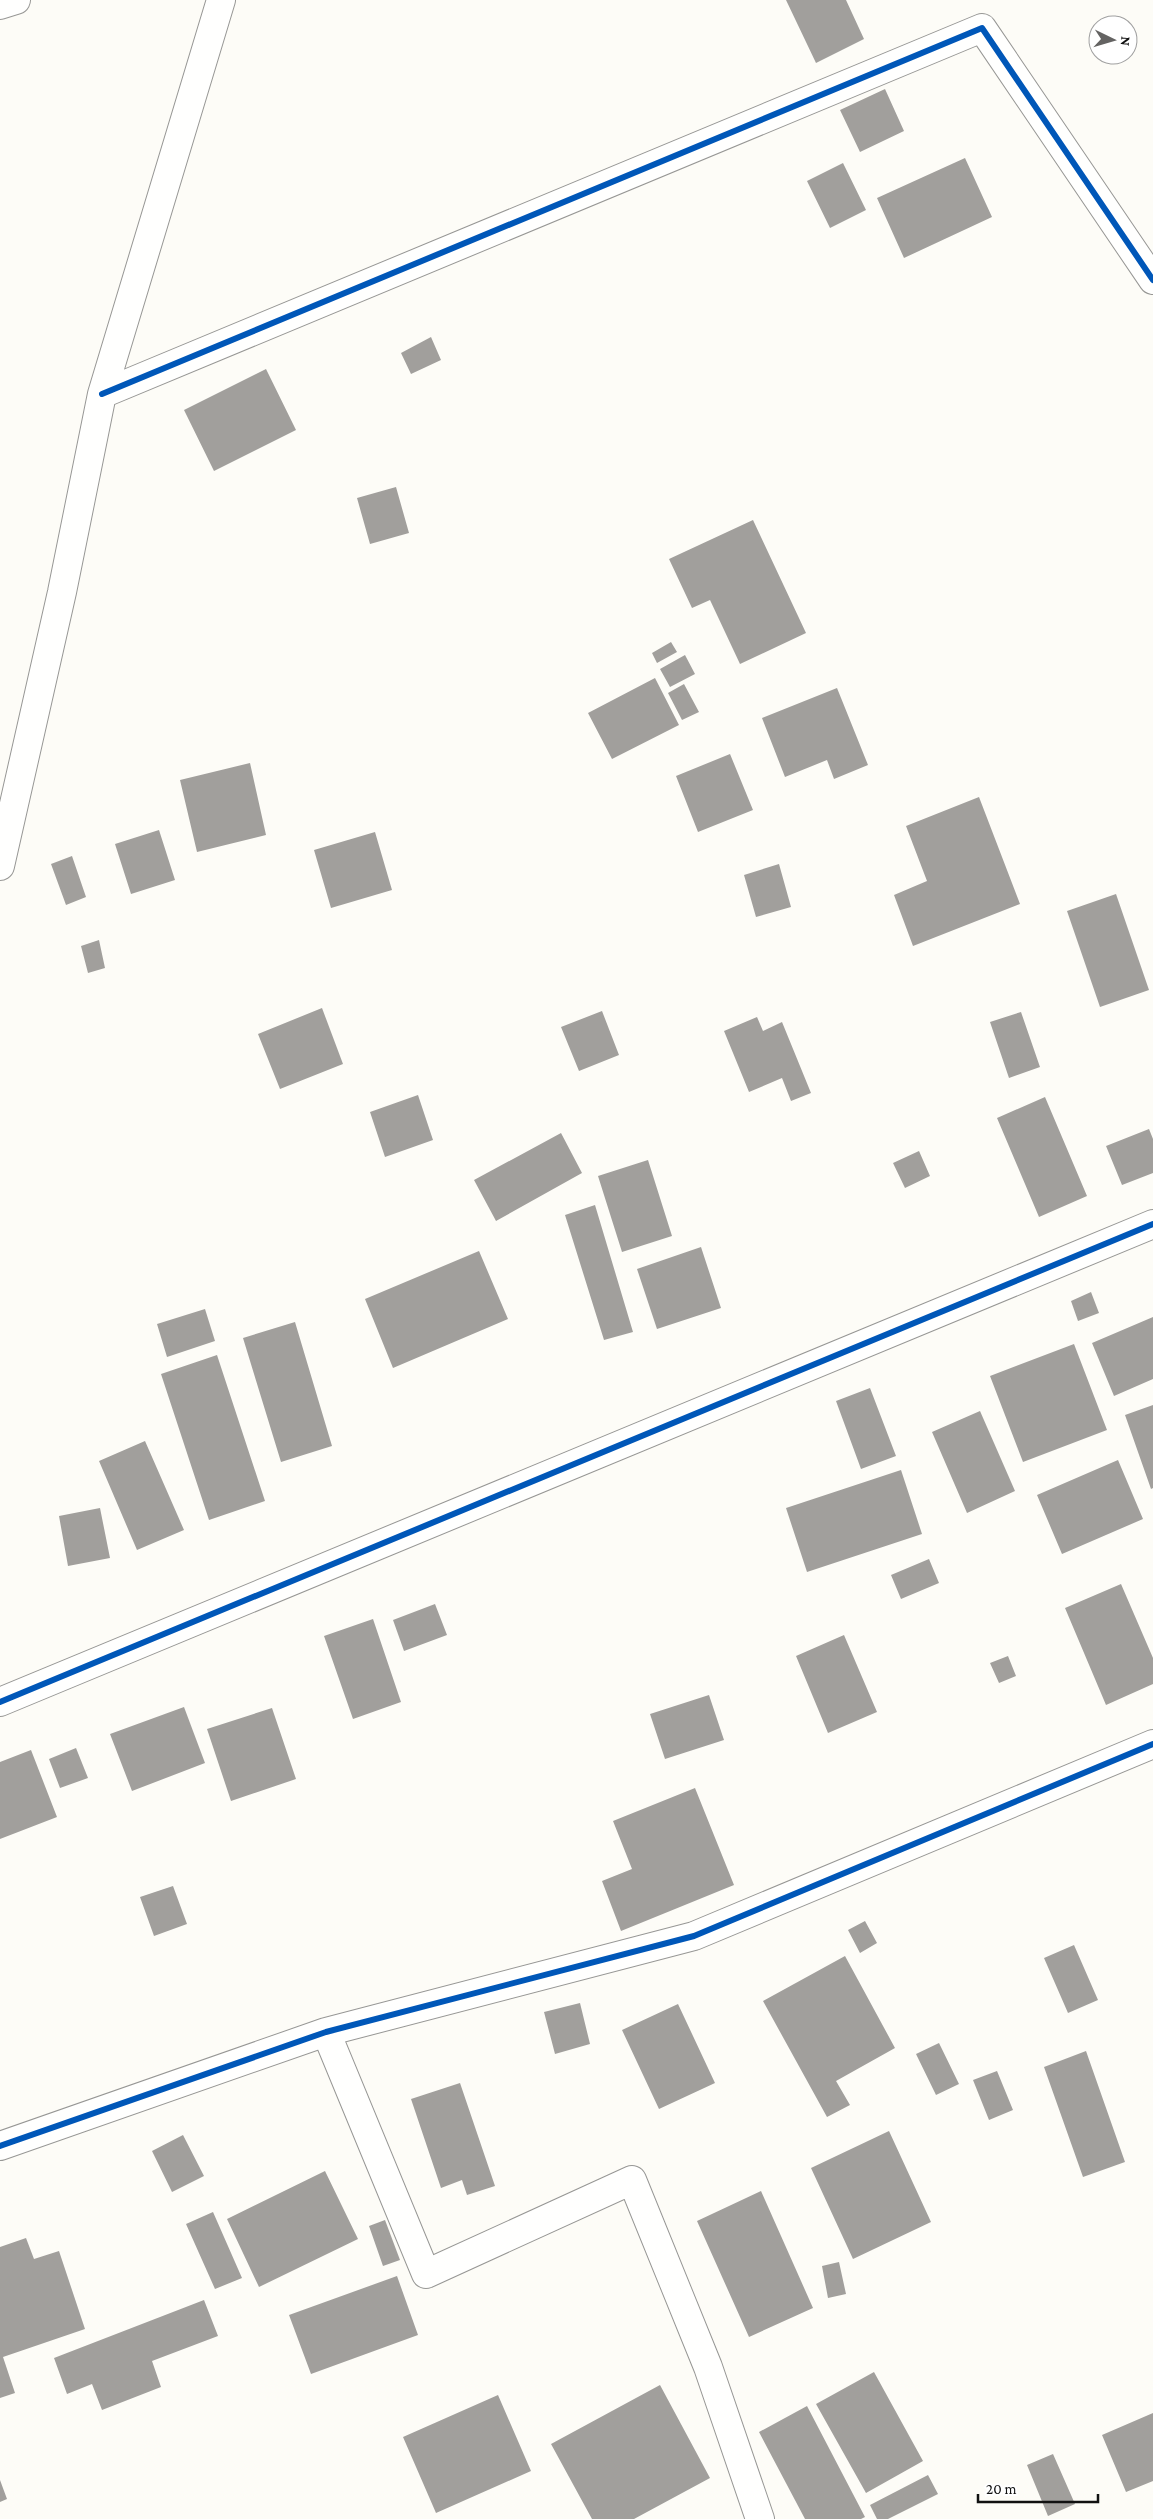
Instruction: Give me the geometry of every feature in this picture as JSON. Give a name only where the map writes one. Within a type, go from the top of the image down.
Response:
[{"type":"street","points":[[0,5],[16,0]]},
{"type":"street","points":[[0,866],[62,592],[102,394],[221,0]]},
{"type":"street","points":[[102,394],[982,28],[1153,280]]},
{"type":"street","points":[[0,1702],[1153,1224]]},
{"type":"street","points":[[0,2146],[326,2032],[694,1936],[1153,1744]]},
{"type":"street","points":[[326,2032],[426,2274],[632,2180],[708,2367],[760,2519]]},
{"type":"building","points":[[786,0],[846,0],[864,39],[816,63]]},
{"type":"building","points":[[885,89],[904,131],[860,152],[840,110]]},
{"type":"building","points":[[965,158],[992,217],[904,258],[877,198]]},
{"type":"building","points":[[843,163],[866,210],[830,228],[807,181]]},
{"type":"building","points":[[431,337],[441,360],[411,374],[401,353]]},
{"type":"building","points":[[266,369],[296,430],[214,471],[184,410]]},
{"type":"building","points":[[396,487],[409,533],[370,544],[357,498]]},
{"type":"building","points":[[753,520],[806,633],[740,664],[710,600],[692,608],[669,559]]},
{"type":"building","points":[[671,642],[677,652],[657,663],[652,653]]},
{"type":"building","points":[[685,655],[695,674],[670,687],[660,669]]},
{"type":"building","points":[[655,678],[679,725],[612,759],[588,713]]},
{"type":"building","points":[[684,684],[699,712],[682,720],[668,693]]},
{"type":"building","points":[[837,688],[868,765],[834,779],[827,760],[785,777],[762,718]]},
{"type":"building","points":[[730,754],[753,810],[698,832],[676,776]]},
{"type":"building","points":[[250,763],[266,835],[197,852],[180,780]]},
{"type":"building","points":[[979,797],[1020,904],[913,946],[894,895],[927,881],[906,826]]},
{"type":"building","points":[[159,830],[175,880],[131,894],[115,844]]},
{"type":"building","points":[[375,832],[392,890],[331,908],[314,850]]},
{"type":"building","points":[[72,856],[86,897],[66,905],[51,864]]},
{"type":"building","points":[[779,864],[791,907],[756,917],[744,875]]},
{"type":"building","points":[[1116,894],[1149,990],[1100,1007],[1067,911]]},
{"type":"building","points":[[99,940],[105,968],[88,973],[81,946]]},
{"type":"building","points":[[322,1008],[343,1064],[280,1089],[258,1034]]},
{"type":"building","points":[[602,1011],[619,1055],[579,1071],[561,1027]]},
{"type":"building","points":[[1021,1012],[1040,1067],[1009,1078],[990,1022]]},
{"type":"building","points":[[757,1017],[763,1031],[782,1022],[811,1093],[791,1101],[782,1078],[749,1092],[724,1031]]},
{"type":"building","points":[[418,1095],[433,1140],[385,1157],[370,1112]]},
{"type":"building","points":[[1045,1097],[1087,1196],[1039,1217],[997,1118]]},
{"type":"building","points":[[1149,1129],[1153,1139],[1153,1173],[1122,1185],[1106,1146]]},
{"type":"building","points":[[561,1133],[582,1173],[496,1221],[474,1180]]},
{"type":"building","points":[[919,1151],[930,1176],[905,1188],[893,1163]]},
{"type":"building","points":[[648,1160],[672,1236],[622,1252],[598,1176]]},
{"type":"building","points":[[595,1205],[633,1332],[604,1340],[565,1215]]},
{"type":"building","points":[[701,1247],[721,1308],[657,1329],[637,1269]]},
{"type":"building","points":[[479,1251],[508,1319],[393,1368],[365,1299]]},
{"type":"building","points":[[1091,1292],[1099,1313],[1078,1321],[1071,1301]]},
{"type":"building","points":[[205,1309],[215,1341],[167,1357],[157,1324]]},
{"type":"building","points":[[1153,1317],[1153,1379],[1114,1396],[1092,1343]]},
{"type":"building","points":[[295,1322],[332,1446],[281,1462],[243,1338]]},
{"type":"building","points":[[1074,1344],[1107,1430],[1023,1462],[990,1376]]},
{"type":"building","points":[[217,1355],[265,1501],[209,1520],[161,1374]]},
{"type":"building","points":[[870,1388],[896,1456],[861,1469],[836,1401]]},
{"type":"building","points":[[1153,1405],[1153,1488],[1151,1489],[1125,1415]]},
{"type":"building","points":[[980,1411],[1015,1491],[967,1513],[932,1432]]},
{"type":"building","points":[[145,1441],[184,1530],[137,1550],[99,1461]]},
{"type":"building","points":[[1118,1460],[1143,1519],[1062,1554],[1037,1495]]},
{"type":"building","points":[[901,1470],[922,1534],[807,1572],[786,1508]]},
{"type":"building","points":[[100,1508],[110,1558],[68,1566],[59,1516]]},
{"type":"building","points":[[929,1559],[939,1583],[901,1599],[891,1575]]},
{"type":"building","points":[[1121,1584],[1153,1658],[1153,1684],[1106,1705],[1065,1608]]},
{"type":"building","points":[[435,1604],[447,1635],[404,1651],[393,1620]]},
{"type":"building","points":[[373,1619],[401,1702],[353,1719],[324,1636]]},
{"type":"building","points":[[844,1635],[877,1712],[828,1733],[796,1656]]},
{"type":"building","points":[[1008,1656],[1016,1676],[999,1683],[990,1663]]},
{"type":"building","points":[[709,1695],[724,1740],[665,1759],[650,1714]]},
{"type":"building","points":[[184,1707],[205,1763],[132,1791],[110,1734]]},
{"type":"building","points":[[272,1708],[296,1779],[231,1801],[207,1729]]},
{"type":"building","points":[[76,1748],[88,1778],[60,1788],[49,1759]]},
{"type":"building","points":[[31,1750],[57,1817],[0,1839],[0,1762]]},
{"type":"building","points":[[695,1788],[734,1885],[621,1931],[602,1881],[632,1869],[613,1821]]},
{"type":"building","points":[[173,1886],[187,1924],[154,1936],[140,1897]]},
{"type":"building","points":[[865,1921],[877,1943],[860,1953],[848,1930]]},
{"type":"building","points":[[1074,1945],[1098,2000],[1068,2013],[1044,1958]]},
{"type":"building","points":[[845,1956],[895,2048],[836,2081],[850,2105],[827,2117],[763,2001]]},
{"type":"building","points":[[580,2003],[590,2044],[555,2054],[544,2012]]},
{"type":"building","points":[[678,2004],[715,2083],[659,2109],[622,2030]]},
{"type":"building","points":[[939,2043],[959,2084],[936,2095],[916,2054]]},
{"type":"building","points":[[1086,2051],[1125,2162],[1083,2177],[1044,2067]]},
{"type":"building","points":[[997,2071],[1013,2110],[989,2120],[973,2080]]},
{"type":"building","points":[[460,2083],[495,2186],[467,2195],[462,2180],[441,2188],[411,2099]]},
{"type":"building","points":[[889,2131],[931,2222],[853,2259],[811,2168]]},
{"type":"building","points":[[183,2135],[204,2176],[172,2192],[152,2151]]},
{"type":"building","points":[[325,2171],[358,2239],[259,2287],[227,2219]]},
{"type":"building","points":[[761,2191],[813,2308],[749,2337],[697,2221]]},
{"type":"building","points":[[213,2212],[242,2278],[215,2289],[186,2224]]},
{"type":"building","points":[[385,2220],[400,2260],[383,2266],[369,2226]]},
{"type":"building","points":[[26,2238],[34,2259],[59,2251],[85,2329],[3,2357],[15,2393],[0,2398],[0,2247]]},
{"type":"building","points":[[839,2262],[846,2294],[828,2298],[822,2266]]},
{"type":"building","points":[[397,2276],[418,2335],[311,2374],[289,2315]]},
{"type":"building","points":[[204,2300],[218,2336],[152,2361],[161,2387],[102,2410],[92,2384],[67,2394],[54,2358]]},
{"type":"building","points":[[874,2372],[923,2461],[866,2493],[816,2404]]},
{"type":"building","points":[[660,2385],[710,2478],[634,2519],[592,2519],[551,2444]]},
{"type":"building","points":[[498,2395],[531,2471],[436,2513],[403,2437]]},
{"type":"building","points":[[807,2406],[865,2517],[861,2519],[805,2519],[759,2432]]},
{"type":"building","points":[[1153,2413],[1153,2481],[1126,2492],[1102,2435]]},
{"type":"building","points":[[1053,2454],[1075,2504],[1048,2516],[1027,2465]]},
{"type":"building","points":[[928,2475],[938,2494],[888,2519],[877,2519],[870,2505]]},
{"type":"building","points":[[0,2480],[7,2499],[0,2502]]},
{"type":"cycle path","points":[[102,394],[982,28],[1153,280]]},
{"type":"cycle path","points":[[0,1702],[1153,1224]]},
{"type":"cycle path","points":[[0,2146],[326,2032],[694,1936],[1153,1744]]}]
